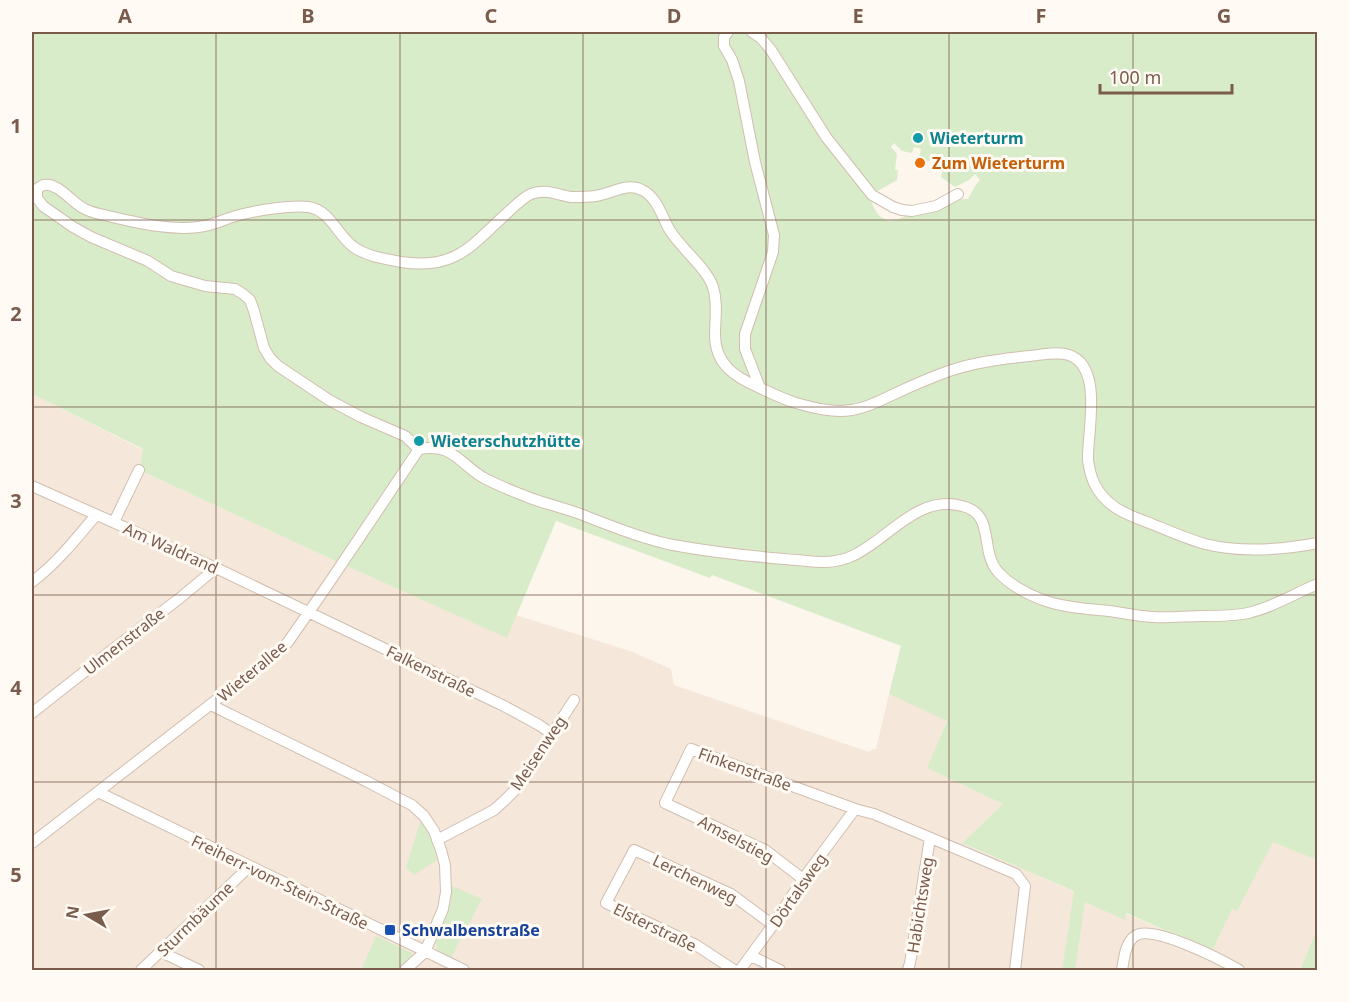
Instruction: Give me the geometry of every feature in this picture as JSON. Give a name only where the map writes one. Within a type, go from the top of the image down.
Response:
[{"type":"street","points":[[728,32],[724,37],[724,46],[739,81],[754,162],[774,241],[773,252],[745,334],[745,349],[760,388]]},
{"type":"street","points":[[752,32],[761,38],[771,50],[826,137],[872,195],[893,207],[912,211],[936,206],[958,194]]},
{"type":"street","points":[[1317,543],[1260,550],[1211,545],[1173,533],[1110,505],[1099,492],[1089,470],[1091,408],[1086,371],[1078,360],[1067,354],[1055,353],[970,364],[849,411],[812,407],[788,400],[736,376],[721,360],[715,340],[716,309],[712,284],[675,238],[651,196],[639,188],[626,187],[590,197],[548,192],[534,193],[518,203],[463,252],[444,262],[427,264],[389,260],[359,251],[342,237],[324,213],[312,208],[298,206],[243,214],[199,227],[169,226],[144,224],[98,214],[80,207],[55,187],[47,185],[40,186],[38,189],[37,198],[43,206],[64,222],[92,237],[148,261],[171,276],[206,286],[235,289],[243,294],[250,300],[264,348],[270,358],[278,366],[329,400],[405,436],[419,449],[434,447],[446,450],[477,474],[491,481],[534,499],[652,539],[690,548],[822,562],[852,556],[916,513],[939,506],[960,505],[970,508],[980,516],[985,527],[991,561],[1002,576],[1036,597],[1071,607],[1154,617],[1233,615],[1259,610],[1317,584]]},
{"type":"street","name":"Wieterallee","points":[[32,843],[211,705],[288,642],[419,449]]},
{"type":"street","points":[[114,522],[139,470]]},
{"type":"street","name":"Am Waldrand","points":[[32,486],[309,612]]},
{"type":"street","points":[[32,582],[64,553],[96,515]]},
{"type":"street","name":"Ulmenstraße","points":[[32,713],[216,568]]},
{"type":"street","name":"Falkenstraße","points":[[309,612],[513,711],[552,735]]},
{"type":"street","name":"Meisenweg","points":[[437,840],[494,810],[505,800],[522,780],[574,700]]},
{"type":"street","points":[[211,705],[366,781],[411,805],[424,816],[434,831],[445,865],[446,892],[443,909],[425,952],[405,970]]},
{"type":"street","name":"Finkenstraße","points":[[665,803],[692,749],[855,809]]},
{"type":"street","name":"Freiherr-vom-Stein-Straße","points":[[98,792],[464,970]]},
{"type":"street","name":"Amselstieg","points":[[665,803],[765,850],[803,879]]},
{"type":"street","name":"Habichtsweg","points":[[855,809],[874,814],[1016,874],[1025,886],[1015,970]]},
{"type":"street","name":"Dörtalsweg","points":[[740,970],[855,809]]},
{"type":"street","name":"Habichtsweg","points":[[908,970],[930,838]]},
{"type":"street","name":"Lerchenweg","points":[[606,903],[634,850],[731,894],[773,925]]},
{"type":"street","name":"Sturmbäume","points":[[141,970],[249,867]]},
{"type":"street","name":"Elsterstraße","points":[[606,903],[696,945],[734,970]]},
{"type":"street","points":[[1122,970],[1129,943],[1137,934],[1145,932],[1182,943],[1239,970]]},
{"type":"street","points":[[161,952],[199,970]]},
{"type":"street","points":[[751,956],[780,970]]},
{"type":"shaded area","points":[[32,394],[143,450],[139,470],[506,637],[516,615],[633,652],[671,669],[674,685],[869,752],[876,749],[889,694],[947,720],[928,768],[1003,804],[962,843],[1212,951],[1232,908],[1237,910],[1273,841],[1317,860],[1317,929],[1300,970],[32,970]]},
{"type":"green space","points":[[32,32],[1317,32],[1317,860],[1273,842],[1237,911],[1232,909],[1212,951],[1126,913],[1125,920],[1085,902],[1075,970],[1062,970],[1074,891],[962,843],[1003,804],[927,768],[947,721],[889,694],[901,646],[712,575],[710,578],[556,521],[507,638],[139,470],[143,449],[32,394]],"holes":[[[894,143],[902,151],[912,153],[914,147],[921,149],[919,159],[944,164],[941,177],[955,187],[975,174],[980,180],[968,199],[954,201],[898,219],[884,219],[878,214],[869,196],[897,180],[898,170],[895,170],[897,154],[891,147]]]},
{"type":"green space","points":[[421,819],[431,837],[437,860],[414,875],[406,868]]},
{"type":"green space","points":[[452,886],[482,899],[451,958],[439,952],[436,943],[451,902]]},
{"type":"green space","points":[[1317,929],[1317,970],[1300,970]]},
{"type":"green space","points":[[376,936],[412,953],[413,958],[399,970],[361,970]]},
{"type":"place","name":"Wieterturm","points":[[918,138]]},
{"type":"place","name":"Zum Wieterturm","points":[[920,163]]},
{"type":"place","name":"Wieterschutzhütte","points":[[419,441]]},
{"type":"place","name":"Schwalbenstraße","points":[[390,930]]}]
